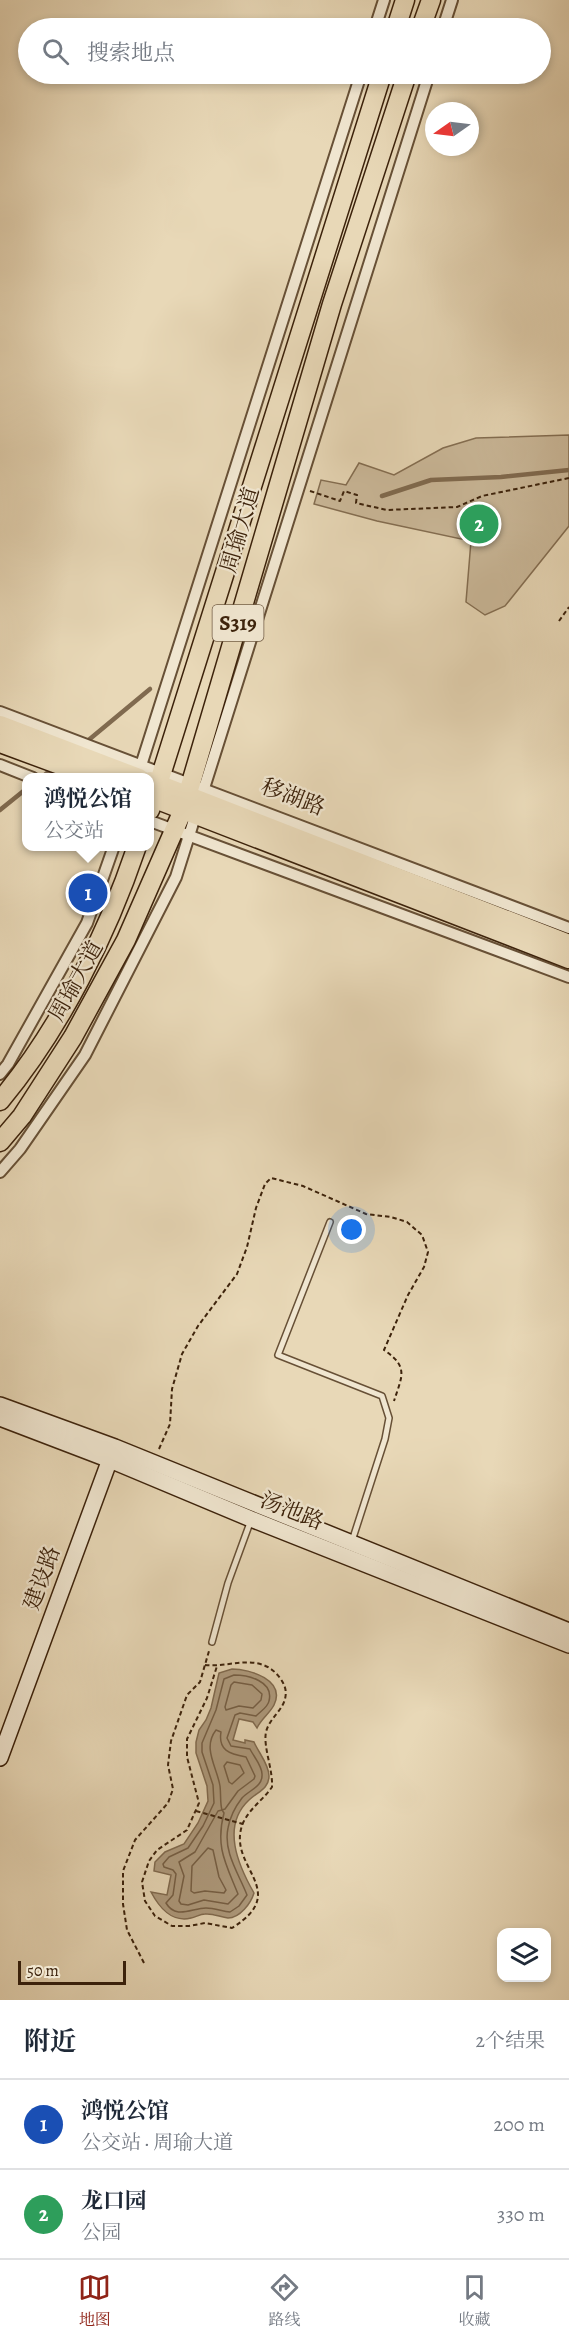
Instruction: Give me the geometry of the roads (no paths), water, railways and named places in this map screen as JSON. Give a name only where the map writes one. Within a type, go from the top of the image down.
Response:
[{"type":"main road","points":[[399,18],[405,0]]},
{"type":"main road","points":[[425,18],[431,0]]},
{"type":"main road","name":"周瑜大道","points":[[152,773],[379,84]]},
{"type":"main road","name":"周瑜大道","points":[[0,1142],[22,1116],[73,1037],[182,833],[332,304],[404,84]]},
{"type":"main road","name":"移湖路","points":[[0,725],[121,773]]},
{"type":"main road","name":"移湖路","points":[[0,743],[72,753],[91,773]]},
{"type":"main road","name":"移湖路","points":[[154,786],[569,944]]},
{"type":"main road","name":"移湖路","points":[[193,799],[569,959]]},
{"type":"main road","name":"周瑜大道","points":[[0,1101],[17,1081],[61,1016],[122,892],[135,851]]},
{"type":"street","points":[[378,18],[384,0]]},
{"type":"street","points":[[446,18],[452,0]]},
{"type":"street","points":[[151,773],[358,84]]},
{"type":"street","points":[[193,799],[298,488],[426,84]]},
{"type":"street","name":"移湖路","points":[[0,712],[72,753]]},
{"type":"street","points":[[0,765],[22,773]]},
{"type":"street","name":"移湖路","points":[[154,786],[569,928]]},
{"type":"street","points":[[154,822],[569,977]]},
{"type":"street","points":[[0,1172],[20,1149],[85,1055],[176,877],[182,833]]},
{"type":"street","points":[[0,1074],[8,1064],[87,923],[112,851]]},
{"type":"street","name":"汤池路","points":[[0,1405],[112,1453],[251,1519],[569,1645]]},
{"type":"street","name":"汤池路","points":[[0,1418],[112,1453],[351,1543],[569,1631]]},
{"type":"street","name":"建设路","points":[[0,1758],[112,1453]]},
{"type":"lane","points":[[330,1222],[278,1354],[382,1396],[389,1418],[385,1439],[351,1543]]},
{"type":"lane","points":[[212,1642],[228,1583],[251,1519]]},
{"type":"water","points":[[232,1669],[248,1671],[264,1678],[275,1689],[276,1696],[274,1705],[257,1728],[253,1722],[239,1719],[233,1740],[245,1743],[245,1740],[254,1742],[269,1772],[265,1787],[241,1810],[234,1833],[238,1858],[254,1893],[237,1916],[228,1918],[201,1914],[191,1918],[177,1918],[166,1913],[151,1892],[167,1895],[171,1875],[154,1871],[155,1862],[165,1852],[184,1844],[198,1823],[208,1801],[207,1786],[196,1753],[196,1742],[199,1730],[211,1708],[219,1673]]},
{"type":"waterway","points":[[382,496],[431,480],[501,477],[569,470]]},
{"type":"waterway","points":[[85,743],[150,689]]},
{"type":"waterway","points":[[47,773],[53,768]]},
{"type":"waterway","points":[[0,810],[22,792]]},
{"type":"place","name":"龙口园","points":[[479,524]]},
{"type":"place","name":"鸿悦公馆","points":[[88,893]]}]
